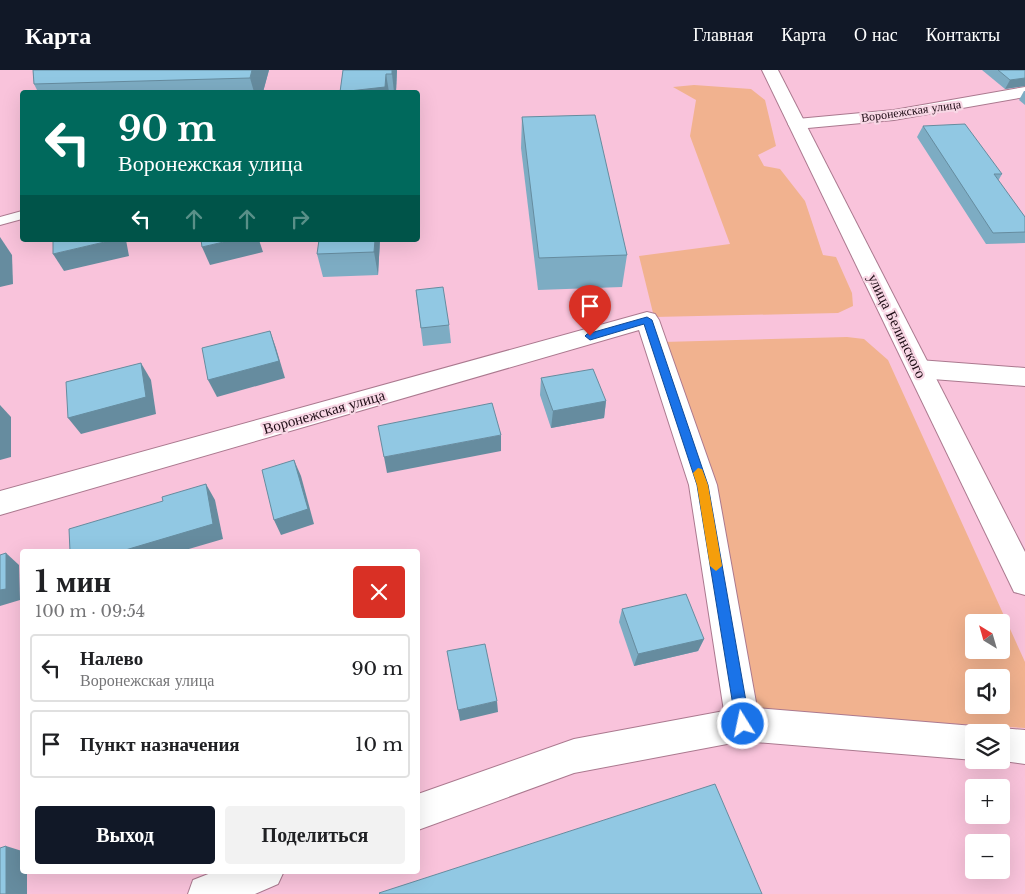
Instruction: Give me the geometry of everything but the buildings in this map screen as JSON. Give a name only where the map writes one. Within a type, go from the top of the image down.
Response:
[{"type":"street","name":"улица Белинского","points":[[770,70],[1025,582]]},
{"type":"street","name":"Воронежская улица","points":[[797,124],[894,115],[1025,92]]},
{"type":"street","name":"Воронежская улица","points":[[0,503],[647,320],[703,485],[743,724]]},
{"type":"street","points":[[919,369],[1025,376]]},
{"type":"street","points":[[420,811],[574,756],[743,724],[965,742]]},
{"type":"street","points":[[1010,746],[1025,747]]},
{"type":"street","points":[[207,894],[257,874]]},
{"type":"lane","points":[[0,220],[20,215]]},
{"type":"shaded area","points":[[694,85],[751,89],[765,100],[776,146],[758,155],[764,166],[780,169],[805,201],[823,255],[836,257],[852,293],[853,306],[838,313],[654,317],[639,256],[730,244],[690,136],[696,100],[673,87]]},
{"type":"shaded area","points":[[847,337],[864,339],[888,360],[1003,614],[965,614],[965,659],[1010,659],[1010,629],[1025,662],[1025,728],[1010,727],[1010,724],[965,724],[754,712],[663,342]]},
{"type":"slow traffic","points":[[698,473],[703,485],[716,566]]},
{"type":"route","points":[[590,336],[647,320],[703,485],[743,724]]}]
